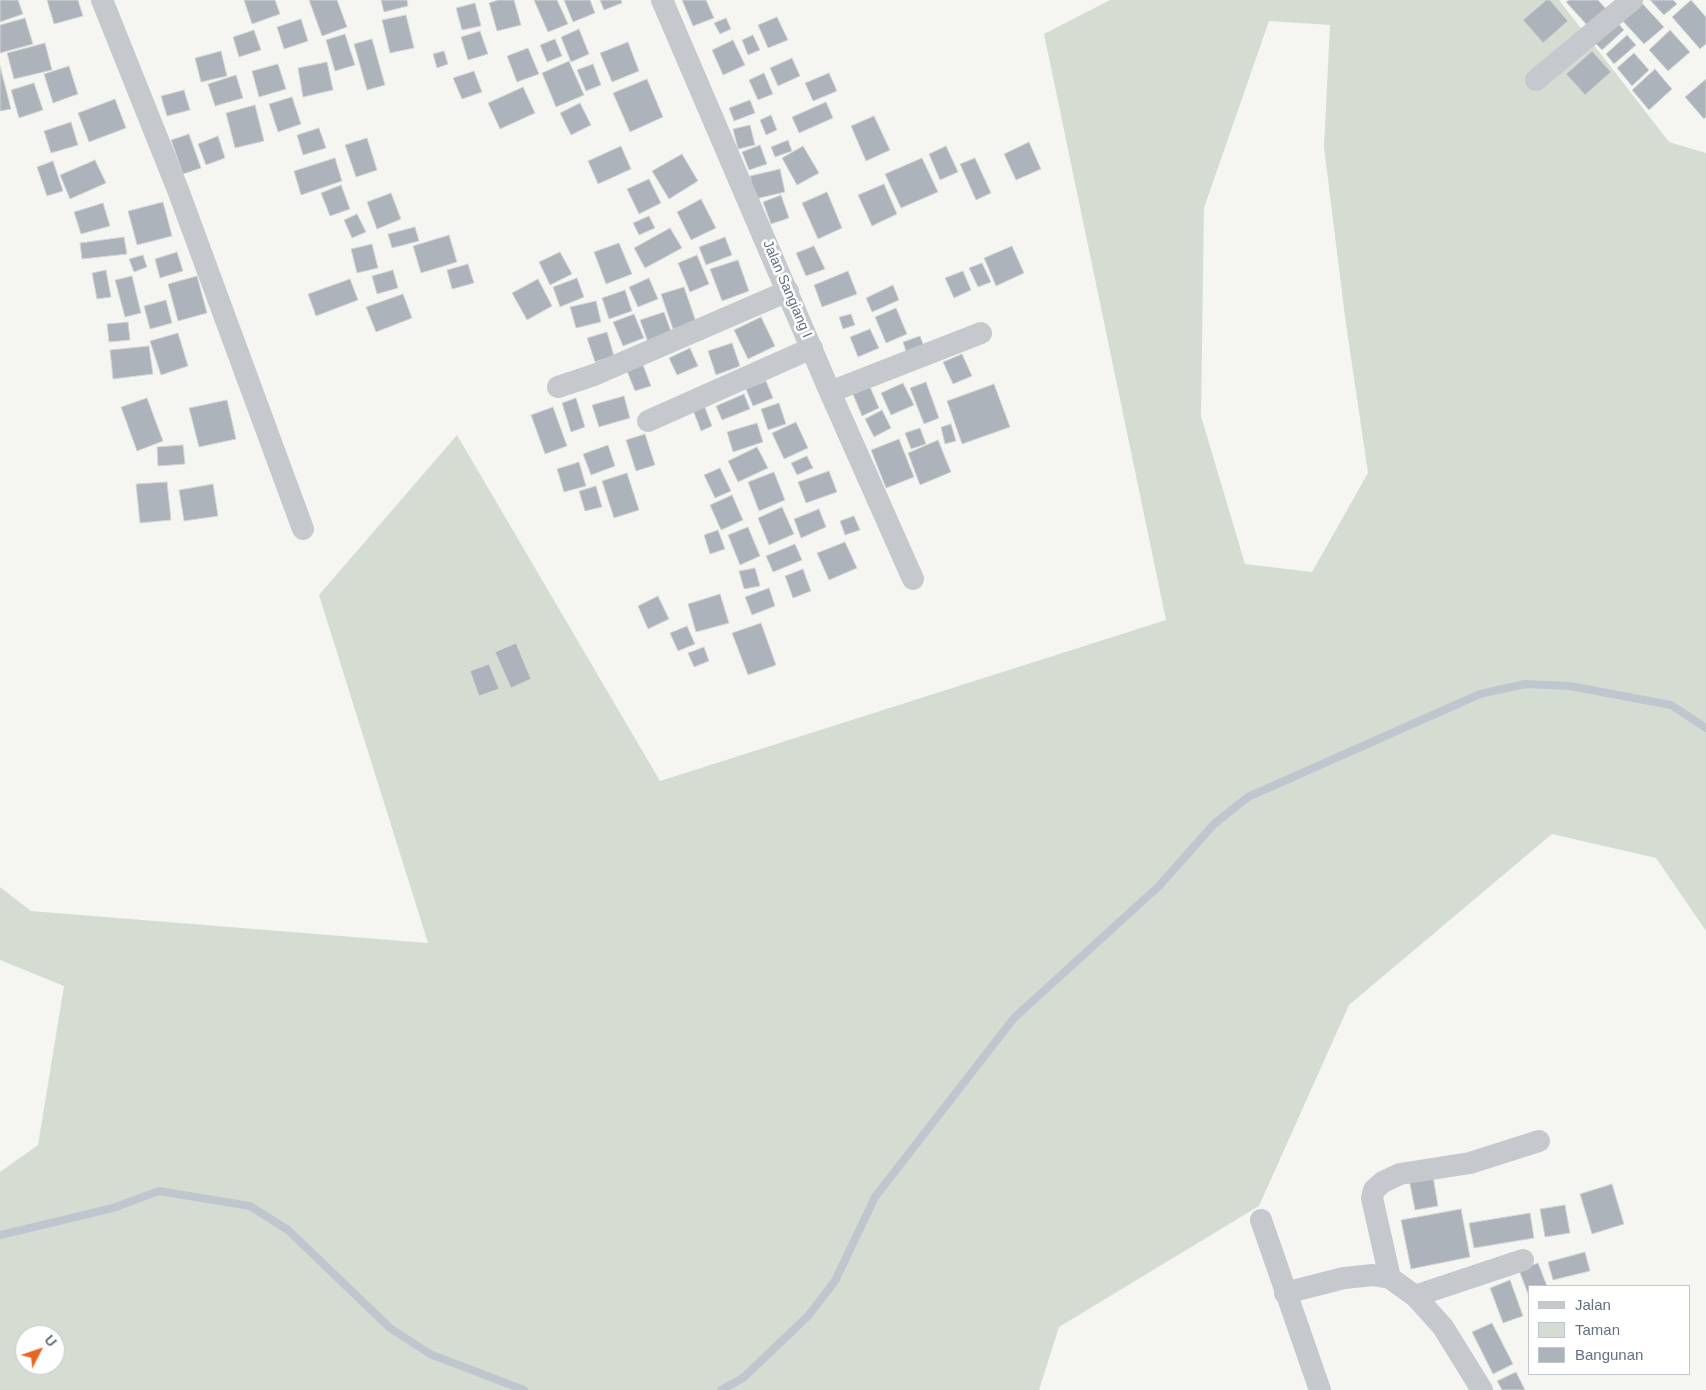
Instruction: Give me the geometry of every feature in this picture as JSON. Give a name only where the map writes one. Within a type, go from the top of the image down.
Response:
[{"type":"street","points":[[102,0],[178,190],[303,529]]},
{"type":"street","name":"Jalan Sangiang I","points":[[662,0],[830,392],[913,579]]},
{"type":"street","points":[[1536,80],[1632,0]]},
{"type":"street","points":[[558,386],[602,372],[788,291]]},
{"type":"street","points":[[830,392],[981,333]]},
{"type":"street","points":[[648,421],[812,348]]},
{"type":"street","points":[[1390,1278],[1372,1198],[1374,1190],[1383,1182],[1400,1174],[1470,1163],[1539,1141]]},
{"type":"street","points":[[1261,1220],[1320,1390]]},
{"type":"street","points":[[1415,1296],[1523,1260]]},
{"type":"street","points":[[1285,1292],[1344,1278],[1373,1276],[1390,1278],[1415,1296],[1444,1327],[1482,1390]]},
{"type":"green space","points":[[1110,0],[1559,0],[1669,142],[1706,153],[1706,931],[1656,858],[1552,834],[1349,1005],[1259,1206],[1059,1327],[1039,1390],[0,1390],[0,1172],[38,1145],[64,986],[0,960],[0,887],[31,911],[428,943],[319,595],[457,435],[660,781],[1166,620],[1044,34]],"holes":[[[1269,21],[1330,25],[1324,147],[1345,317],[1368,473],[1312,572],[1245,564],[1201,416],[1204,208]]]},
{"type":"building","points":[[0,0],[18,0],[23,14],[0,22]]},
{"type":"building","points":[[47,0],[78,0],[83,16],[54,24]]},
{"type":"building","points":[[244,0],[275,0],[280,14],[252,24]]},
{"type":"building","points":[[309,0],[337,0],[347,27],[322,36]]},
{"type":"building","points":[[381,0],[407,0],[408,6],[384,12]]},
{"type":"building","points":[[498,0],[514,0],[521,25],[497,31],[489,3]]},
{"type":"building","points":[[534,0],[557,0],[568,24],[548,32]]},
{"type":"building","points":[[564,0],[590,0],[595,13],[573,22]]},
{"type":"building","points":[[600,0],[621,0],[622,3],[604,10]]},
{"type":"building","points":[[682,0],[706,0],[714,18],[693,26]]},
{"type":"building","points":[[1546,0],[1550,0],[1568,21],[1543,43],[1523,20]]},
{"type":"building","points":[[1569,0],[1598,0],[1607,10],[1588,26],[1566,2]]},
{"type":"building","points":[[1650,0],[1673,0],[1677,4],[1664,15]]},
{"type":"building","points":[[1691,0],[1706,17],[1706,44],[1700,49],[1672,17]]},
{"type":"building","points":[[1640,1],[1664,27],[1644,44],[1620,18]]},
{"type":"building","points":[[475,3],[481,26],[462,30],[456,8]]},
{"type":"building","points":[[406,15],[414,48],[390,53],[382,20]]},
{"type":"building","points":[[777,17],[788,40],[768,48],[758,25]]},
{"type":"building","points":[[25,18],[33,44],[0,53],[0,25]]},
{"type":"building","points":[[726,18],[731,29],[720,34],[714,23]]},
{"type":"building","points":[[301,19],[308,41],[284,49],[277,27]]},
{"type":"building","points":[[1614,19],[1624,30],[1602,50],[1591,39]]},
{"type":"building","points":[[579,29],[589,54],[571,62],[561,37]]},
{"type":"building","points":[[254,30],[261,50],[239,57],[233,37]]},
{"type":"building","points":[[1670,30],[1690,52],[1668,71],[1649,50]]},
{"type":"building","points":[[480,31],[488,54],[468,60],[461,37]]},
{"type":"building","points":[[345,34],[355,65],[335,71],[326,40]]},
{"type":"building","points":[[753,35],[760,50],[748,55],[742,40]]},
{"type":"building","points":[[1627,35],[1636,45],[1614,64],[1606,54]]},
{"type":"building","points":[[372,39],[385,85],[367,90],[354,44]]},
{"type":"building","points":[[555,39],[562,56],[547,62],[540,45]]},
{"type":"building","points":[[733,40],[745,65],[723,75],[712,50]]},
{"type":"building","points":[[628,42],[639,71],[612,82],[600,53]]},
{"type":"building","points":[[45,43],[52,70],[14,79],[7,53]]},
{"type":"building","points":[[528,48],[539,74],[517,82],[507,56]]},
{"type":"building","points":[[221,51],[227,76],[201,82],[195,58]]},
{"type":"building","points":[[444,51],[448,64],[437,68],[433,54]]},
{"type":"building","points":[[1592,51],[1611,72],[1585,95],[1566,74]]},
{"type":"building","points":[[1634,53],[1649,70],[1632,86],[1617,68]]},
{"type":"building","points":[[792,58],[800,76],[778,86],[770,68]]},
{"type":"building","points":[[569,61],[584,95],[556,107],[542,73]]},
{"type":"building","points":[[327,62],[333,90],[303,97],[298,68]]},
{"type":"building","points":[[278,64],[286,89],[259,97],[252,71]]},
{"type":"building","points":[[593,64],[601,85],[586,91],[577,70]]},
{"type":"building","points":[[0,66],[11,109],[0,111]]},
{"type":"building","points":[[69,66],[78,94],[53,103],[44,74]]},
{"type":"building","points":[[1655,69],[1672,89],[1649,110],[1632,90]]},
{"type":"building","points":[[474,71],[482,92],[462,99],[453,78]]},
{"type":"building","points":[[764,73],[773,94],[758,100],[749,80]]},
{"type":"building","points":[[829,73],[837,91],[813,101],[805,83]]},
{"type":"building","points":[[236,75],[243,98],[215,106],[208,84]]},
{"type":"building","points":[[647,79],[663,117],[630,132],[613,93]]},
{"type":"building","points":[[1706,79],[1706,117],[1704,119],[1685,97]]},
{"type":"building","points":[[34,83],[43,110],[19,118],[11,90]]},
{"type":"building","points":[[523,87],[535,113],[500,129],[488,103]]},
{"type":"building","points":[[184,90],[190,110],[167,116],[161,96]]},
{"type":"building","points":[[292,97],[301,124],[278,132],[269,104]]},
{"type":"building","points":[[115,99],[126,128],[89,142],[78,113]]},
{"type":"building","points":[[750,100],[755,113],[734,121],[729,108]]},
{"type":"building","points":[[826,102],[833,118],[799,133],[792,117]]},
{"type":"building","points":[[580,103],[591,125],[571,135],[560,113]]},
{"type":"building","points":[[255,105],[264,141],[235,148],[226,113]]},
{"type":"building","points":[[771,115],[777,130],[766,135],[760,120]]},
{"type":"building","points":[[874,116],[890,150],[866,161],[851,126]]},
{"type":"building","points":[[71,122],[78,145],[51,153],[44,131]]},
{"type":"building","points":[[750,125],[755,145],[738,149],[733,129]]},
{"type":"building","points":[[319,128],[326,148],[303,155],[297,135]]},
{"type":"building","points":[[189,134],[201,168],[183,174],[171,140]]},
{"type":"building","points":[[218,136],[225,158],[206,165],[198,144]]},
{"type":"building","points":[[367,138],[377,170],[356,177],[345,145]]},
{"type":"building","points":[[788,140],[792,151],[775,157],[771,147]]},
{"type":"building","points":[[1029,142],[1041,169],[1016,180],[1004,154]]},
{"type":"building","points":[[760,145],[767,164],[749,170],[742,152]]},
{"type":"building","points":[[621,146],[631,169],[598,184],[588,161]]},
{"type":"building","points":[[803,146],[819,173],[797,185],[782,158]]},
{"type":"building","points":[[946,146],[958,172],[940,180],[929,154]]},
{"type":"building","points":[[682,154],[698,181],[669,199],[652,171]]},
{"type":"building","points":[[335,158],[342,181],[301,195],[294,171]]},
{"type":"building","points":[[922,158],[938,192],[901,208],[885,174]]},
{"type":"building","points":[[975,158],[991,193],[976,200],[960,164]]},
{"type":"building","points":[[95,160],[106,183],[70,199],[60,175]]},
{"type":"building","points":[[53,161],[63,191],[47,196],[37,167]]},
{"type":"building","points":[[780,169],[785,192],[755,199],[750,176]]},
{"type":"building","points":[[649,179],[661,203],[639,214],[627,189]]},
{"type":"building","points":[[884,184],[897,214],[872,226],[858,195]]},
{"type":"building","points":[[341,185],[350,209],[330,216],[321,193]]},
{"type":"building","points":[[827,192],[842,228],[818,239],[802,203]]},
{"type":"building","points":[[391,193],[401,219],[377,229],[367,202]]},
{"type":"building","points":[[781,195],[789,218],[771,224],[763,202]]},
{"type":"building","points":[[701,199],[716,228],[691,240],[677,212]]},
{"type":"building","points":[[163,202],[172,236],[137,245],[128,211]]},
{"type":"building","points":[[103,203],[110,226],[81,234],[74,212]]},
{"type":"building","points":[[357,214],[366,232],[352,238],[344,220]]},
{"type":"building","points":[[649,216],[655,228],[639,235],[633,223]]},
{"type":"building","points":[[415,227],[419,241],[392,248],[388,234]]},
{"type":"building","points":[[670,228],[682,248],[645,268],[634,248]]},
{"type":"building","points":[[449,235],[457,262],[421,273],[413,246]]},
{"type":"building","points":[[124,237],[127,254],[82,259],[80,243]]},
{"type":"building","points":[[725,237],[732,255],[706,265],[699,247]]},
{"type":"building","points":[[619,243],[632,274],[606,284],[594,252]]},
{"type":"building","points":[[372,244],[378,268],[357,273],[351,249]]},
{"type":"building","points":[[814,246],[825,269],[806,276],[796,253]]},
{"type":"building","points":[[1012,246],[1024,273],[996,286],[984,258]]},
{"type":"building","points":[[177,252],[183,271],[160,278],[155,259]]},
{"type":"building","points":[[560,252],[572,274],[550,285],[539,262]]},
{"type":"building","points":[[143,255],[147,267],[134,272],[129,259]]},
{"type":"building","points":[[697,255],[709,284],[690,292],[678,263]]},
{"type":"building","points":[[738,260],[749,291],[722,301],[710,269]]},
{"type":"building","points":[[982,263],[991,282],[978,287],[969,268]]},
{"type":"building","points":[[468,264],[474,283],[452,289],[447,270]]},
{"type":"building","points":[[106,270],[111,297],[97,299],[92,273]]},
{"type":"building","points":[[393,270],[398,288],[377,294],[372,276]]},
{"type":"building","points":[[848,271],[857,294],[822,307],[814,285]]},
{"type":"building","points":[[963,271],[971,290],[954,298],[945,278]]},
{"type":"building","points":[[132,276],[141,313],[125,317],[115,280]]},
{"type":"building","points":[[197,276],[207,313],[178,321],[168,284]]},
{"type":"building","points":[[577,278],[584,297],[560,307],[553,287]]},
{"type":"building","points":[[649,278],[658,299],[638,307],[629,287]]},
{"type":"building","points":[[350,279],[358,300],[316,316],[308,294]]},
{"type":"building","points":[[538,279],[552,306],[527,320],[512,293]]},
{"type":"building","points":[[893,285],[899,300],[872,312],[866,298]]},
{"type":"building","points":[[684,287],[696,322],[673,329],[661,294]]},
{"type":"building","points":[[625,290],[632,311],[609,319],[602,298]]},
{"type":"building","points":[[403,294],[412,318],[376,332],[366,307]]},
{"type":"building","points":[[166,300],[172,323],[150,329],[144,306]]},
{"type":"building","points":[[596,301],[601,322],[576,328],[570,307]]},
{"type":"building","points":[[896,308],[907,334],[886,343],[875,317]]},
{"type":"building","points":[[664,312],[672,334],[648,342],[640,320]]},
{"type":"building","points":[[634,314],[644,338],[623,346],[613,322]]},
{"type":"building","points":[[851,314],[855,325],[843,329],[839,317]]},
{"type":"building","points":[[761,317],[775,346],[748,359],[734,330]]},
{"type":"building","points":[[128,322],[130,340],[109,342],[107,324]]},
{"type":"building","points":[[870,329],[879,348],[858,357],[850,337]]},
{"type":"building","points":[[607,332],[614,356],[595,362],[587,338]]},
{"type":"building","points":[[178,333],[188,366],[161,375],[150,341]]},
{"type":"building","points":[[920,336],[926,352],[908,358],[903,342]]},
{"type":"building","points":[[732,343],[740,366],[716,375],[708,351]]},
{"type":"building","points":[[149,346],[153,374],[113,379],[110,350]]},
{"type":"building","points":[[690,348],[698,366],[677,375],[669,358]]},
{"type":"building","points":[[962,354],[972,376],[953,384],[943,362]]},
{"type":"building","points":[[643,365],[651,386],[635,391],[627,371]]},
{"type":"building","points":[[867,380],[879,408],[862,416],[850,387]]},
{"type":"building","points":[[766,381],[773,398],[753,406],[746,389]]},
{"type":"building","points":[[926,382],[939,418],[924,424],[910,388]]},
{"type":"building","points":[[903,383],[914,405],[891,415],[881,393]]},
{"type":"building","points":[[994,384],[1010,427],[962,444],[947,401]]},
{"type":"building","points":[[744,394],[750,409],[722,420],[716,406]]},
{"type":"building","points":[[624,396],[630,418],[599,427],[592,405]]},
{"type":"building","points":[[147,398],[163,441],[137,451],[121,407]]},
{"type":"building","points":[[576,398],[585,427],[571,432],[562,403]]},
{"type":"building","points":[[227,400],[236,439],[199,447],[189,408]]},
{"type":"building","points":[[779,403],[786,424],[768,430],[761,409]]},
{"type":"building","points":[[704,405],[712,426],[701,431],[693,410]]},
{"type":"building","points":[[553,407],[567,446],[545,454],[531,415]]},
{"type":"building","points":[[882,410],[891,428],[874,437],[865,419]]},
{"type":"building","points":[[796,422],[808,448],[784,459],[772,433]]},
{"type":"building","points":[[757,423],[763,442],[733,452],[727,432]]},
{"type":"building","points":[[951,424],[956,441],[945,444],[941,427]]},
{"type":"building","points":[[920,428],[926,444],[911,449],[905,433]]},
{"type":"building","points":[[645,434],[655,465],[636,471],[626,440]]},
{"type":"building","points":[[899,439],[914,477],[886,488],[871,450]]},
{"type":"building","points":[[938,440],[951,472],[920,485],[908,453]]},
{"type":"building","points":[[183,445],[185,464],[158,466],[157,447]]},
{"type":"building","points":[[608,445],[615,466],[591,475],[583,454]]},
{"type":"building","points":[[757,447],[768,468],[738,482],[728,461]]},
{"type":"building","points":[[807,456],[813,468],[797,475],[791,463]]},
{"type":"building","points":[[579,462],[586,486],[564,492],[557,469]]},
{"type":"building","points":[[720,468],[731,491],[715,498],[704,475]]},
{"type":"building","points":[[829,471],[837,492],[806,503],[798,482]]},
{"type":"building","points":[[774,472],[785,500],[759,511],[748,482]]},
{"type":"building","points":[[627,473],[639,510],[614,518],[602,481]]},
{"type":"building","points":[[167,482],[171,520],[140,523],[136,484]]},
{"type":"building","points":[[213,484],[218,516],[184,521],[179,490]]},
{"type":"building","points":[[596,486],[602,507],[585,511],[579,491]]},
{"type":"building","points":[[732,495],[743,520],[721,530],[710,505]]},
{"type":"building","points":[[782,507],[794,534],[769,545],[758,518]]},
{"type":"building","points":[[819,509],[826,527],[801,538],[794,519]]},
{"type":"building","points":[[854,516],[860,530],[845,535],[840,521]]},
{"type":"building","points":[[748,527],[760,556],[740,565],[728,535]]},
{"type":"building","points":[[718,530],[725,549],[710,554],[704,535]]},
{"type":"building","points":[[845,542],[857,568],[829,580],[817,553]]},
{"type":"building","points":[[795,544],[802,560],[773,572],[766,556]]},
{"type":"building","points":[[755,568],[760,586],[744,589],[739,571]]},
{"type":"building","points":[[803,569],[811,591],[793,598],[785,576]]},
{"type":"building","points":[[769,588],[775,606],[752,615],[745,597]]},
{"type":"building","points":[[720,594],[729,623],[696,632],[688,604]]},
{"type":"building","points":[[658,596],[669,619],[648,629],[638,606]]},
{"type":"building","points":[[761,623],[776,665],[748,675],[732,633]]},
{"type":"building","points":[[687,626],[695,644],[678,651],[670,633]]},
{"type":"building","points":[[516,643],[531,679],[511,688],[495,652]]},
{"type":"building","points":[[704,647],[709,661],[694,667],[688,653]]},
{"type":"building","points":[[489,664],[499,689],[479,696],[470,671]]},
{"type":"building","points":[[1433,1176],[1438,1206],[1415,1210],[1409,1179]]},
{"type":"building","points":[[1612,1184],[1624,1224],[1592,1234],[1580,1194]]},
{"type":"building","points":[[1565,1205],[1570,1233],[1545,1237],[1540,1209]]},
{"type":"building","points":[[1461,1209],[1470,1257],[1411,1269],[1401,1220]]},
{"type":"building","points":[[1530,1213],[1534,1238],[1474,1248],[1469,1223]]},
{"type":"building","points":[[1585,1252],[1590,1271],[1553,1280],[1548,1262]]},
{"type":"building","points":[[1538,1263],[1547,1285],[1528,1285],[1528,1294],[1519,1270]]},
{"type":"building","points":[[1510,1280],[1523,1316],[1503,1323],[1490,1288]]},
{"type":"building","points":[[1492,1323],[1513,1364],[1493,1374],[1472,1332]]},
{"type":"building","points":[[1516,1372],[1525,1390],[1502,1390],[1497,1381]]},
{"type":"waterway","points":[[721,1390],[743,1378],[808,1316],[835,1281],[875,1197],[1014,1018],[1159,886],[1214,824],[1248,797],[1480,694],[1525,684],[1570,686],[1671,705],[1706,728]]},
{"type":"waterway","points":[[0,1235],[113,1208],[159,1191],[250,1206],[288,1230],[390,1328],[430,1354],[524,1390]]}]
